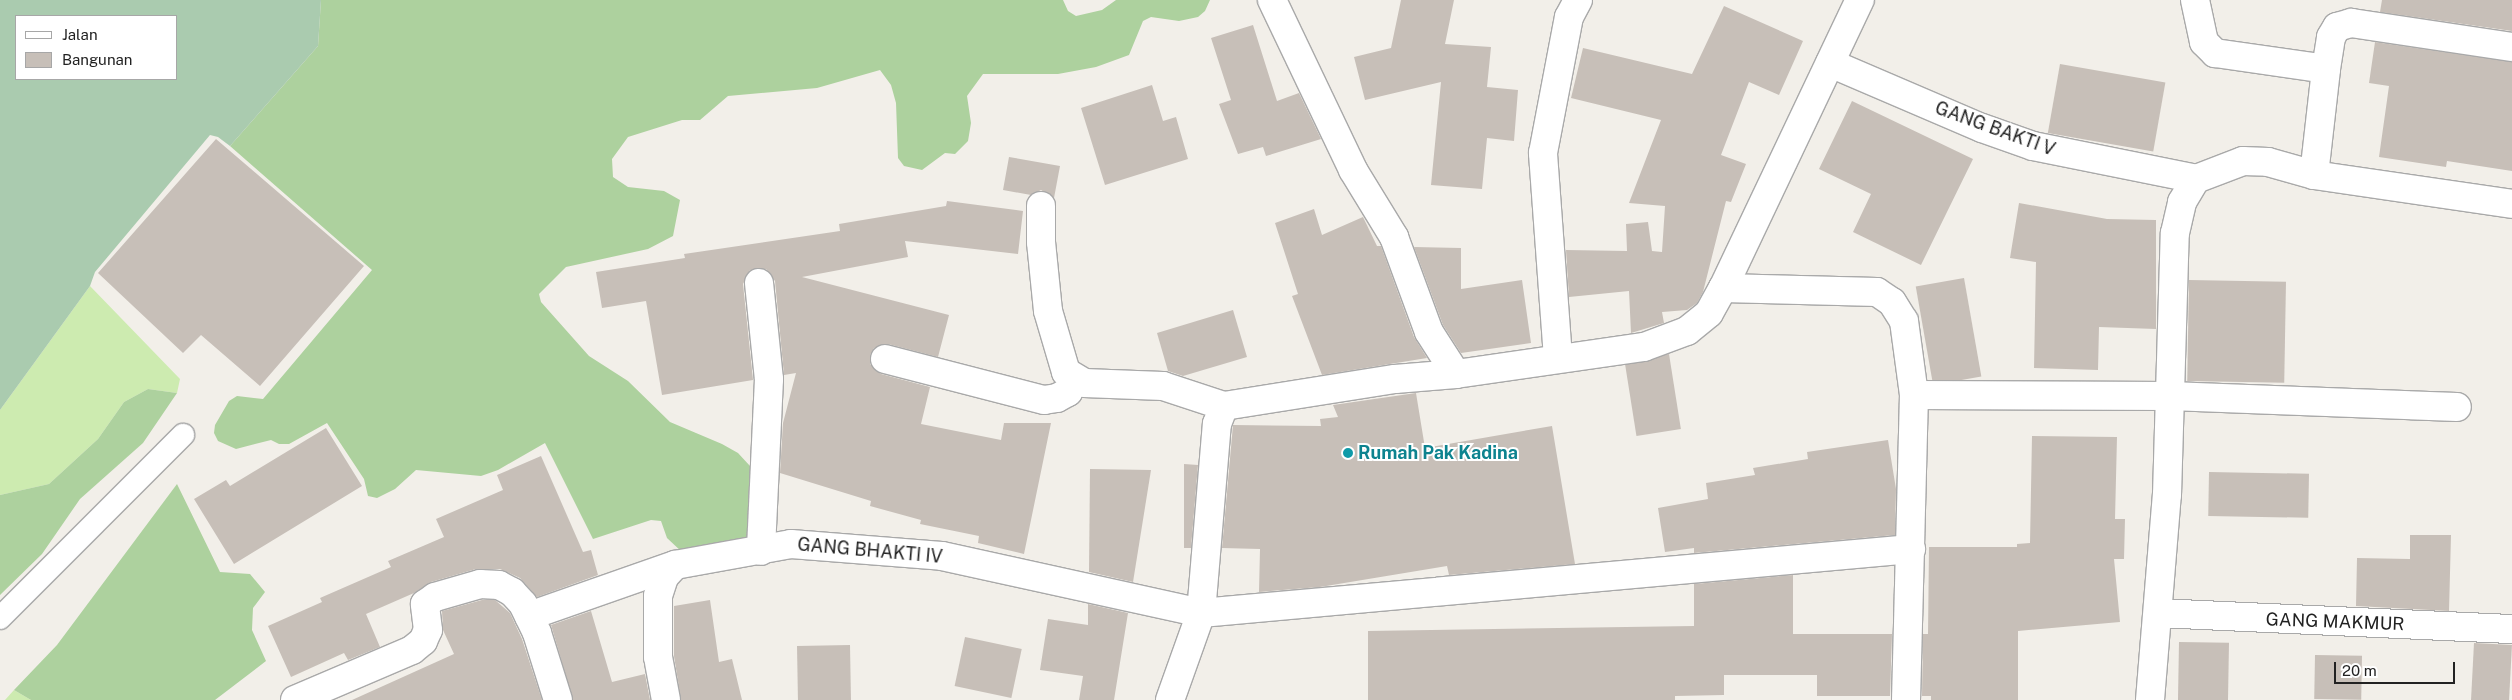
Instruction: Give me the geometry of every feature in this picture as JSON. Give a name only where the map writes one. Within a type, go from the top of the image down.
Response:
[{"type":"street","points":[[1272,0],[1353,170],[1394,237],[1430,332],[1456,374]]},
{"type":"street","points":[[1558,358],[1543,153],[1569,17],[1578,0]]},
{"type":"street","points":[[1041,206],[1041,242],[1048,311],[1066,372],[1074,379],[1084,383],[1163,386],[1224,406],[1395,378],[1456,374],[1644,346],[1687,331],[1709,312],[1723,288],[1860,0]]},
{"type":"street","points":[[2195,0],[2204,42],[2215,53],[2326,70]]},
{"type":"street","points":[[2314,176],[2331,37],[2337,27],[2351,22],[2512,47]]},
{"type":"street","name":"GANG BAKTI V","points":[[1830,64],[1982,128],[2033,146],[2196,179]]},
{"type":"street","points":[[2150,700],[2158,613],[2170,396],[2175,233],[2182,202],[2196,179],[2243,161],[2268,162],[2314,176],[2512,204]]},
{"type":"street","points":[[759,283],[768,379],[761,551]]},
{"type":"street","points":[[1723,288],[1877,292],[1892,302],[1904,321],[1914,395],[1906,700]]},
{"type":"street","points":[[885,359],[1044,400],[1057,398],[1068,392],[1074,379]]},
{"type":"street","points":[[1914,395],[2170,396],[2457,407]]},
{"type":"street","points":[[1170,700],[1201,613],[1217,424],[1224,406]]},
{"type":"street","name":"GANG BHAKTI IV","points":[[529,616],[675,565],[761,551],[790,544],[942,556],[1201,613],[1911,549]]},
{"type":"street","points":[[666,700],[658,657],[658,596],[664,577],[675,565]]},
{"type":"street","points":[[295,700],[412,650],[424,641],[428,630],[426,604],[435,597],[480,584],[500,585],[512,592],[529,616],[558,700]]},
{"type":"street","name":"GANG MAKMUR","points":[[2158,613],[2512,629]]},
{"type":"lane","points":[[0,618],[183,435]]},
{"type":"green space","points":[[0,0],[321,0],[318,46],[230,146],[218,137],[210,135],[95,272],[90,286],[0,410]]},
{"type":"green space","points":[[321,0],[1063,0],[1068,11],[1076,16],[1102,10],[1116,0],[1210,0],[1205,11],[1198,17],[1179,21],[1151,17],[1143,21],[1129,55],[1096,67],[1058,74],[983,74],[967,96],[971,123],[968,141],[955,154],[945,153],[922,170],[904,166],[898,158],[896,103],[891,85],[880,70],[817,88],[728,96],[700,120],[682,120],[628,137],[612,159],[613,177],[628,187],[664,191],[680,200],[673,236],[648,249],[566,267],[539,294],[541,302],[589,356],[628,381],[670,422],[722,444],[738,453],[750,466],[758,519],[755,537],[683,553],[667,538],[661,521],[651,520],[593,539],[545,443],[498,470],[481,476],[416,470],[395,489],[377,498],[368,496],[364,479],[327,423],[289,444],[279,444],[271,440],[236,449],[218,441],[214,433],[215,425],[229,401],[237,396],[263,399],[372,270],[230,146],[318,46]]},
{"type":"green space","points":[[90,286],[180,379],[177,393],[148,389],[124,402],[98,439],[49,484],[0,495],[0,410]]},
{"type":"green space","points":[[148,389],[177,393],[143,443],[80,499],[42,554],[0,595],[0,495],[49,484],[98,439],[124,402]]},
{"type":"green space","points":[[177,484],[220,572],[250,574],[265,592],[253,608],[252,630],[266,661],[215,700],[31,700],[14,690],[57,645]]},
{"type":"green space","points":[[14,690],[31,700],[5,700]]},
{"type":"building","points":[[1401,0],[1454,0],[1445,44],[1491,47],[1487,87],[1518,90],[1514,141],[1487,138],[1482,189],[1431,185],[1441,82],[1365,100],[1354,57],[1391,48]]},
{"type":"building","points":[[2382,0],[2512,0],[2512,31],[2380,12]]},
{"type":"building","points":[[1724,6],[1803,41],[1779,95],[1749,82],[1721,155],[1746,164],[1731,202],[1726,201],[1703,292],[1697,303],[1687,310],[1662,312],[1664,323],[1631,333],[1629,291],[1569,297],[1566,250],[1627,251],[1626,224],[1648,222],[1652,251],[1662,252],[1665,206],[1629,203],[1661,120],[1571,98],[1583,48],[1692,74]]},
{"type":"building","points":[[1253,25],[1277,101],[1299,93],[1321,139],[1266,156],[1263,147],[1238,154],[1219,104],[1231,100],[1211,38]]},
{"type":"building","points":[[2375,42],[2512,62],[2512,171],[2447,161],[2446,167],[2379,157],[2389,86],[2369,83]]},
{"type":"building","points":[[2060,64],[2165,83],[2153,152],[2048,133]]},
{"type":"building","points":[[1152,85],[1163,121],[1176,117],[1188,159],[1105,185],[1081,108]]},
{"type":"building","points":[[1852,101],[1973,159],[1921,265],[1853,232],[1871,194],[1819,169]]},
{"type":"building","points":[[216,139],[364,266],[260,386],[201,335],[183,353],[98,273]]},
{"type":"building","points":[[1009,157],[1060,166],[1054,198],[1041,190],[1031,195],[1003,190]]},
{"type":"building","points":[[947,201],[1023,211],[1018,254],[905,241],[908,257],[802,277],[949,315],[938,357],[888,344],[874,348],[870,355],[870,364],[881,374],[930,387],[921,424],[1001,440],[1004,423],[1051,423],[1024,554],[978,543],[979,536],[920,524],[921,520],[870,506],[871,501],[780,473],[783,423],[796,373],[784,375],[775,281],[766,269],[750,270],[743,284],[753,380],[662,395],[646,301],[602,308],[596,272],[685,258],[684,254],[840,231],[839,224],[946,206]]},
{"type":"building","points":[[2019,203],[2107,219],[2156,220],[2156,329],[2099,327],[2098,370],[2034,368],[2036,262],[2010,258]]},
{"type":"building","points":[[1314,209],[1322,235],[1363,217],[1377,246],[1381,246],[1414,337],[1427,358],[1322,375],[1292,296],[1298,294],[1275,223]]},
{"type":"building","points":[[1414,247],[1461,248],[1461,289],[1522,280],[1531,343],[1461,353],[1443,325]]},
{"type":"building","points":[[1964,278],[1981,376],[1933,385],[1916,287]]},
{"type":"building","points":[[2189,280],[2286,282],[2284,383],[2187,381]]},
{"type":"building","points":[[1233,310],[1247,357],[1183,376],[1168,371],[1157,333]]},
{"type":"building","points":[[1669,354],[1681,429],[1636,436],[1625,361]]},
{"type":"building","points":[[1416,393],[1425,448],[1552,426],[1575,564],[1449,575],[1447,566],[1320,587],[1259,592],[1260,549],[1222,548],[1233,425],[1321,426],[1320,419],[1338,417],[1333,405]]},
{"type":"building","points":[[326,428],[362,486],[234,564],[194,499],[226,480],[230,486]]},
{"type":"building","points":[[2032,436],[2117,437],[2115,519],[2125,519],[2124,559],[2114,559],[2120,622],[2018,631],[2018,700],[1931,700],[1931,696],[1922,696],[1923,634],[1928,634],[1929,547],[2017,547],[2017,544],[2030,543]]},
{"type":"building","points":[[1888,440],[1896,489],[1895,535],[1694,553],[1694,548],[1665,552],[1658,508],[1708,499],[1706,483],[1755,475],[1753,468],[1808,459],[1807,452]]},
{"type":"building","points":[[541,456],[583,552],[591,550],[598,575],[537,597],[520,578],[500,569],[476,569],[431,582],[414,593],[366,614],[380,647],[348,660],[344,653],[291,677],[268,626],[322,602],[320,598],[391,567],[388,561],[444,537],[436,519],[503,490],[497,475]]},
{"type":"building","points":[[1184,464],[1198,465],[1191,548],[1184,548]]},
{"type":"building","points":[[1090,469],[1151,470],[1133,582],[1089,572]]},
{"type":"building","points":[[2209,472],[2309,474],[2308,518],[2208,516]]},
{"type":"building","points":[[2410,535],[2451,535],[2449,611],[2356,606],[2357,558],[2410,559]]},
{"type":"building","points":[[1793,575],[1793,634],[1892,634],[1890,696],[1817,696],[1817,675],[1724,675],[1724,695],[1675,696],[1675,700],[1368,700],[1368,631],[1694,626],[1694,584]]},
{"type":"building","points":[[482,600],[495,600],[510,613],[522,639],[542,700],[352,700],[454,654],[443,630],[442,611]]},
{"type":"building","points":[[710,600],[719,662],[732,659],[742,700],[681,700],[674,656],[674,606]]},
{"type":"building","points":[[1088,604],[1128,613],[1114,700],[1079,700],[1083,676],[1040,670],[1048,619],[1088,625]]},
{"type":"building","points":[[591,611],[612,682],[645,674],[650,700],[573,700],[551,625]]},
{"type":"building","points":[[965,637],[1022,649],[1011,698],[955,686]]},
{"type":"building","points":[[2179,642],[2229,643],[2228,700],[2178,700]]},
{"type":"building","points":[[2474,643],[2512,645],[2509,700],[2471,700]]},
{"type":"building","points":[[850,645],[851,700],[798,700],[797,646]]},
{"type":"building","points":[[2315,655],[2362,656],[2361,700],[2314,699]]},
{"type":"place","name":"Rumah Pak Kadina","points":[[1348,453]]}]
